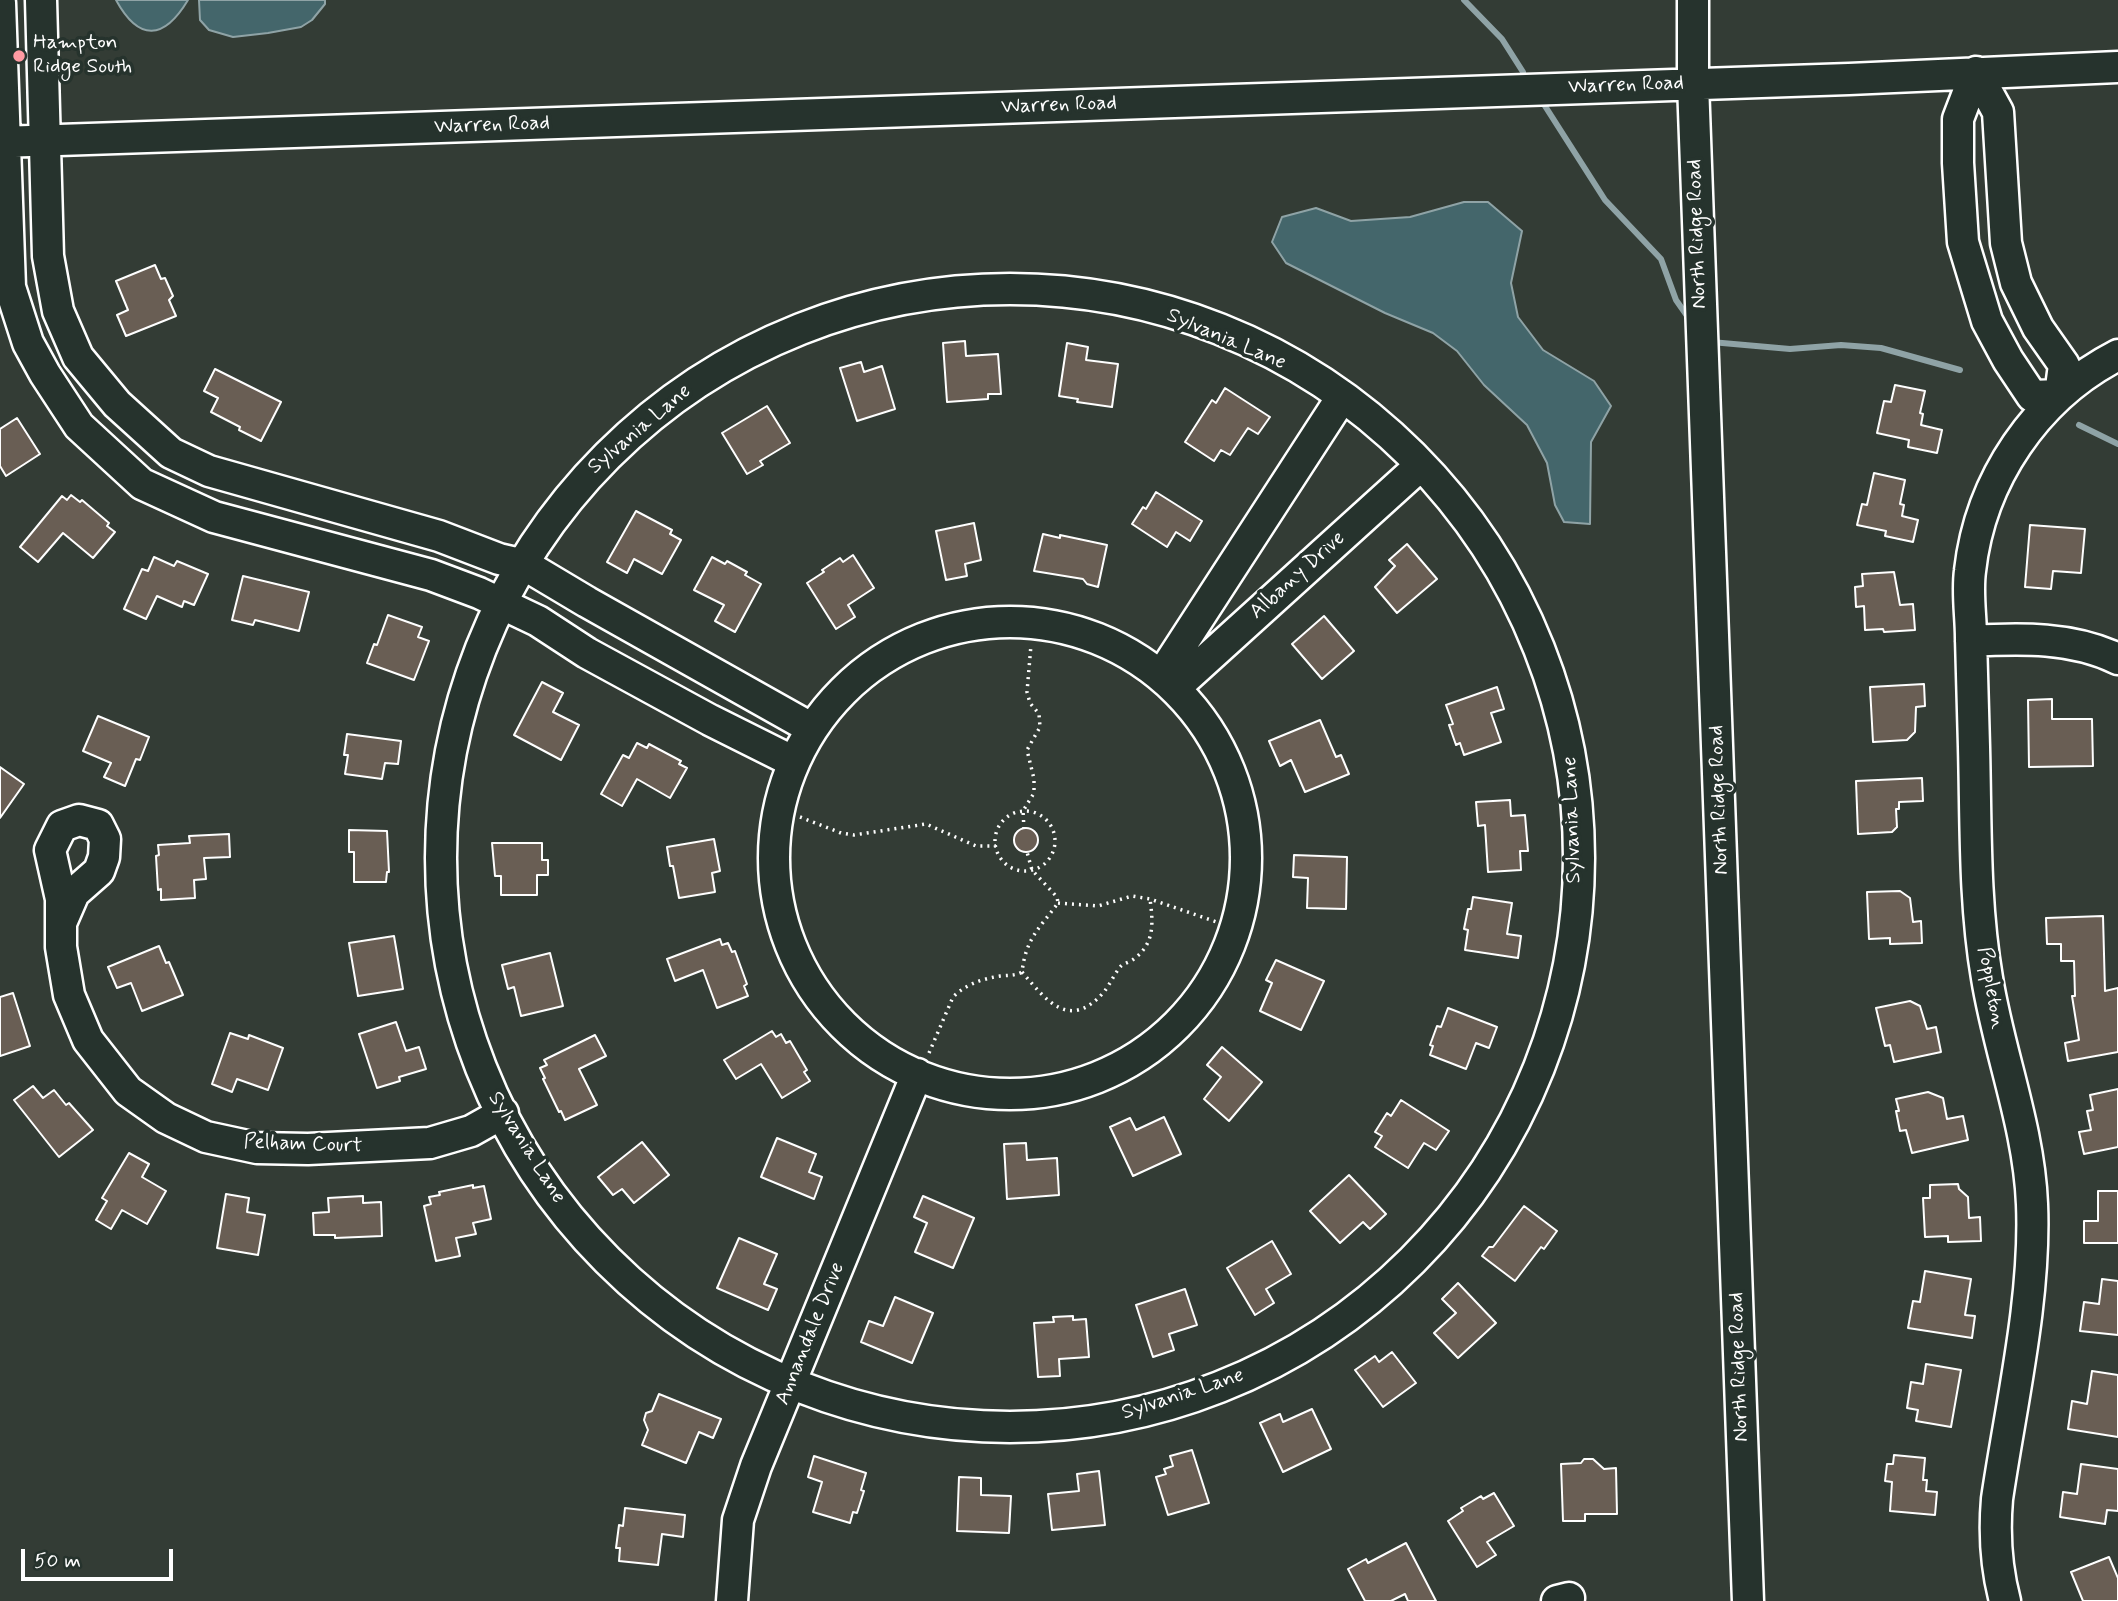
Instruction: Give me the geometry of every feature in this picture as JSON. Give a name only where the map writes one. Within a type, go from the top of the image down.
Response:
[{"type":"street","points":[[41,0],[48,256],[58,312],[78,357],[117,404],[171,453],[209,471],[439,536],[499,559],[526,565],[810,728]]},
{"type":"street","name":"North Ridge Road","points":[[1693,0],[1693,83],[1748,1601]]},
{"type":"street","points":[[0,3],[2,141],[8,196],[10,287],[28,343],[44,374],[79,426],[142,484],[214,517],[456,583],[538,621],[587,653],[792,761]]},
{"type":"street","name":"Warren Road","points":[[2,141],[391,130],[2118,66]]},
{"type":"street","points":[[1976,72],[1998,112],[2006,243],[2016,282],[2038,328],[2064,365],[2060,395],[2032,396],[1987,321],[1972,277],[1962,229],[1958,119],[1976,72]]},
{"type":"street","name":"Sylvania Lane","points":[[1010,291],[1063,292],[1123,301],[1196,323],[1271,355],[1342,397],[1383,429],[1421,465],[1448,495],[1503,573],[1542,653],[1571,749],[1577,873],[1567,971],[1527,1104],[1493,1166],[1454,1218],[1393,1283],[1314,1342],[1231,1384],[1134,1415],[1035,1427],[960,1425],[876,1412],[790,1384],[697,1334],[632,1283],[567,1214],[514,1135],[486,1083],[456,996],[445,932],[440,862],[444,793],[461,706],[489,628],[526,565],[530,548],[578,484],[615,446],[661,407],[713,372],[759,346],[810,325],[893,302],[966,292],[1010,291]]},
{"type":"street","name":"Poppleton","points":[[2005,1601],[1996,1556],[1995,1524],[2029,1291],[2032,1201],[2025,1143],[1994,1016],[1981,937],[1977,884],[1969,575],[1981,519],[2005,462],[2023,435],[2060,395],[2118,355]]},
{"type":"street","points":[[44,374],[78,357]]},
{"type":"street","points":[[1170,680],[1342,397]]},
{"type":"street","name":"Albany Drive","points":[[1170,680],[1421,465]]},
{"type":"street","points":[[320,546],[330,507]]},
{"type":"street","points":[[1001,623],[1046,625],[1089,636],[1130,654],[1170,680],[1214,735],[1237,784],[1248,837],[1246,891],[1237,929],[1233,944],[1207,992],[1171,1033],[1127,1064],[1077,1085],[1023,1094],[969,1090],[923,1063],[898,1067],[872,1051],[822,1003],[801,971],[790,949],[776,897],[773,850],[777,812],[792,761],[810,728],[838,694],[876,666],[915,644],[957,629],[1001,623]]},
{"type":"street","points":[[1971,641],[2012,639],[2056,642],[2082,646],[2118,659]]},
{"type":"street","points":[[629,676],[654,640]]},
{"type":"street","name":"Pelham Court","points":[[61,923],[61,947],[69,995],[88,1040],[128,1091],[166,1118],[206,1137],[257,1148],[404,1146],[430,1143],[471,1131],[503,1113]]},
{"type":"street","name":"Annandale Drive","points":[[732,1601],[738,1520],[755,1466],[923,1063]]},
{"type":"path","points":[[1024,829],[1023,811],[1034,793],[1034,779],[1027,750],[1040,727],[1039,714],[1030,703],[1027,692],[1031,645]]},
{"type":"path","points":[[1023,811],[1042,816],[1054,832],[1055,842],[1048,860],[1032,870],[1013,868],[999,855],[996,846],[995,837],[999,827],[1013,814],[1023,811]]},
{"type":"path","points":[[800,817],[841,833],[854,835],[926,824],[976,846],[996,846]]},
{"type":"path","points":[[1027,852],[1032,870],[1057,897],[1058,903],[1030,939],[1022,972],[1045,1000],[1058,1010],[1083,1009],[1102,995],[1121,966],[1136,958],[1150,940],[1153,928],[1150,899]]},
{"type":"path","points":[[1058,903],[1098,906],[1132,896],[1150,899],[1237,929]]},
{"type":"path","points":[[923,1063],[939,1024],[953,997],[960,990],[979,980],[1022,972]]},
{"type":"water","points":[[116,0],[188,0],[170,23],[152,31],[134,23]]},
{"type":"water","points":[[199,0],[325,0],[325,4],[312,20],[301,27],[233,37],[209,30],[200,20]]},
{"type":"water","points":[[1464,202],[1488,202],[1522,231],[1511,283],[1518,317],[1543,350],[1594,381],[1611,406],[1591,442],[1590,524],[1564,522],[1555,505],[1547,463],[1527,425],[1484,385],[1457,351],[1433,333],[1385,313],[1286,263],[1272,242],[1282,217],[1316,208],[1351,221],[1410,217]]},
{"type":"building","points":[[155,265],[161,279],[165,278],[173,296],[169,300],[176,316],[126,336],[117,315],[128,310],[116,281]]},
{"type":"building","points":[[965,341],[966,356],[998,354],[1001,394],[988,394],[988,399],[947,402],[943,343]]},
{"type":"building","points":[[1067,343],[1088,347],[1086,360],[1118,364],[1112,407],[1077,402],[1078,399],[1059,396]]},
{"type":"building","points":[[861,362],[864,372],[882,366],[895,409],[857,421],[840,368]]},
{"type":"building","points":[[215,369],[281,402],[261,441],[211,412],[218,398],[204,391]]},
{"type":"building","points":[[1895,385],[1925,391],[1920,413],[1923,414],[1921,425],[1942,430],[1937,453],[1908,447],[1909,440],[1877,433],[1884,401],[1891,402]]},
{"type":"building","points":[[1225,388],[1270,417],[1258,434],[1248,428],[1230,455],[1221,450],[1214,461],[1185,442],[1212,400],[1216,403]]},
{"type":"building","points":[[767,406],[790,443],[760,461],[763,465],[747,474],[722,433]]},
{"type":"building","points":[[17,418],[40,454],[6,476],[0,466],[0,429]]},
{"type":"building","points":[[1874,473],[1905,480],[1900,504],[1904,505],[1902,516],[1918,520],[1913,542],[1885,536],[1886,531],[1857,525],[1862,504],[1867,505]]},
{"type":"building","points":[[1156,492],[1202,521],[1190,541],[1176,532],[1167,547],[1132,524],[1143,507],[1146,509]]},
{"type":"building","points":[[71,495],[80,502],[82,500],[109,523],[107,526],[115,532],[93,558],[63,533],[38,562],[20,547],[62,496],[67,500]]},
{"type":"building","points":[[636,511],[672,530],[670,534],[681,540],[662,574],[634,559],[627,573],[607,562]]},
{"type":"building","points":[[974,523],[981,560],[965,564],[967,576],[946,580],[936,531]]},
{"type":"building","points":[[2030,525],[2085,529],[2081,573],[2053,571],[2051,589],[2025,587]]},
{"type":"building","points":[[1043,534],[1107,545],[1098,587],[1087,584],[1083,579],[1034,571]]},
{"type":"building","points":[[1407,544],[1437,579],[1397,613],[1375,587],[1395,566],[1389,560]]},
{"type":"building","points":[[853,555],[874,588],[848,605],[855,617],[836,629],[807,583],[840,558],[843,562]]},
{"type":"building","points":[[154,557],[174,566],[177,561],[208,574],[194,605],[184,601],[182,607],[157,596],[146,619],[124,609],[142,569],[148,571]]},
{"type":"building","points":[[712,557],[725,564],[727,561],[747,572],[745,575],[761,584],[735,632],[715,621],[724,605],[694,590]]},
{"type":"building","points":[[1894,572],[1900,605],[1913,604],[1915,630],[1865,630],[1864,606],[1856,607],[1855,587],[1863,586],[1862,574]]},
{"type":"building","points":[[243,576],[309,592],[299,631],[255,620],[253,625],[232,620]]},
{"type":"building","points":[[388,615],[422,627],[418,637],[429,641],[414,680],[367,663]]},
{"type":"building","points":[[1324,616],[1354,651],[1322,679],[1292,644]]},
{"type":"building","points":[[542,682],[563,693],[553,712],[579,725],[561,760],[514,735]]},
{"type":"building","points":[[1924,684],[1925,706],[1916,707],[1915,732],[1907,740],[1873,742],[1870,687]]},
{"type":"building","points":[[1497,687],[1504,709],[1491,713],[1501,742],[1464,755],[1460,743],[1456,745],[1449,725],[1453,724],[1446,705]]},
{"type":"building","points":[[2052,699],[2052,719],[2092,719],[2093,766],[2029,767],[2028,700]]},
{"type":"building","points":[[98,716],[149,737],[125,786],[104,777],[111,763],[83,751]]},
{"type":"building","points":[[1320,720],[1336,757],[1341,755],[1349,774],[1305,792],[1291,760],[1280,766],[1269,741]]},
{"type":"building","points":[[347,734],[401,741],[398,764],[385,763],[382,779],[345,774]]},
{"type":"building","points":[[637,743],[647,748],[649,744],[681,761],[679,764],[687,768],[670,798],[637,779],[622,806],[601,794],[623,755],[629,758]]},
{"type":"building","points":[[0,767],[24,784],[0,818]]},
{"type":"building","points":[[1922,778],[1923,801],[1899,802],[1899,809],[1896,809],[1897,827],[1892,832],[1858,834],[1856,781]]},
{"type":"building","points":[[1510,800],[1511,816],[1525,815],[1528,851],[1520,851],[1521,870],[1488,872],[1485,825],[1478,826],[1476,802]]},
{"type":"building","points":[[1026,828],[1034,832],[1038,840],[1034,848],[1026,852],[1018,848],[1014,840],[1018,832]]},
{"type":"building","points":[[349,830],[387,831],[389,872],[386,882],[354,882],[354,852],[349,852]]},
{"type":"building","points":[[229,834],[230,857],[204,858],[206,879],[194,880],[195,898],[161,900],[156,856],[159,855],[158,845],[190,843],[189,836]]},
{"type":"building","points":[[714,839],[720,871],[712,873],[715,892],[679,898],[667,847]]},
{"type":"building","points":[[492,843],[542,843],[542,860],[548,860],[548,875],[537,875],[537,895],[501,895],[501,876],[495,876]]},
{"type":"building","points":[[1294,855],[1347,857],[1346,909],[1307,908],[1308,878],[1293,877]]},
{"type":"building","points":[[1900,891],[1910,898],[1913,922],[1921,921],[1922,943],[1890,944],[1890,938],[1869,939],[1867,892]]},
{"type":"building","points":[[1473,897],[1512,903],[1507,934],[1521,936],[1518,958],[1465,950],[1468,930],[1464,929]]},
{"type":"building","points":[[2103,916],[2105,991],[2118,988],[2118,1052],[2068,1061],[2065,1043],[2079,1040],[2072,996],[2075,996],[2074,961],[2061,961],[2061,944],[2047,944],[2046,918]]},
{"type":"building","points":[[394,936],[403,989],[358,996],[349,943]]},
{"type":"building","points":[[720,939],[722,945],[728,943],[732,952],[735,951],[747,984],[744,986],[748,996],[717,1008],[703,970],[675,981],[667,959]]},
{"type":"building","points":[[159,946],[183,995],[142,1011],[131,983],[117,988],[108,967]]},
{"type":"building","points":[[550,953],[563,1006],[521,1016],[514,987],[508,989],[502,965]]},
{"type":"building","points":[[1276,960],[1324,981],[1301,1030],[1260,1011],[1272,983],[1266,980]]},
{"type":"building","points":[[13,993],[30,1046],[0,1056],[0,997]]},
{"type":"building","points":[[1910,1001],[1920,1006],[1927,1029],[1936,1027],[1941,1052],[1894,1062],[1890,1045],[1885,1046],[1876,1008]]},
{"type":"building","points":[[1448,1008],[1497,1027],[1489,1048],[1476,1043],[1466,1069],[1430,1055],[1433,1046],[1430,1045],[1437,1026],[1441,1027]]},
{"type":"building","points":[[396,1022],[406,1051],[419,1047],[426,1069],[399,1077],[400,1081],[377,1088],[359,1034]]},
{"type":"building","points":[[772,1031],[776,1037],[781,1034],[786,1043],[790,1041],[807,1070],[804,1072],[810,1081],[782,1098],[761,1064],[736,1079],[724,1060]]},
{"type":"building","points":[[230,1033],[248,1039],[249,1035],[283,1048],[268,1090],[237,1079],[232,1092],[212,1084]]},
{"type":"building","points":[[595,1035],[606,1056],[579,1069],[597,1105],[565,1120],[540,1068],[547,1065],[544,1060]]},
{"type":"building","points":[[1222,1047],[1262,1082],[1229,1121],[1204,1099],[1221,1077],[1207,1065]]},
{"type":"building","points":[[33,1086],[43,1098],[54,1090],[93,1130],[59,1157],[14,1100]]},
{"type":"building","points":[[2118,1089],[2118,1147],[2084,1154],[2079,1132],[2091,1130],[2087,1111],[2093,1110],[2090,1095]]},
{"type":"building","points":[[1928,1092],[1943,1098],[1947,1119],[1963,1116],[1968,1140],[1912,1153],[1906,1130],[1900,1131],[1896,1099]]},
{"type":"building","points":[[1401,1100],[1449,1131],[1436,1150],[1424,1143],[1408,1168],[1375,1147],[1382,1136],[1375,1132],[1387,1113],[1391,1116]]},
{"type":"building","points":[[1164,1117],[1181,1154],[1133,1176],[1110,1127],[1130,1118],[1136,1130]]},
{"type":"building","points":[[777,1138],[816,1154],[809,1172],[822,1177],[814,1199],[761,1177]]},
{"type":"building","points":[[642,1142],[669,1175],[634,1203],[622,1189],[613,1195],[598,1177]]},
{"type":"building","points":[[1026,1143],[1027,1160],[1057,1158],[1059,1195],[1007,1199],[1004,1144]]},
{"type":"building","points":[[129,1153],[149,1164],[142,1177],[166,1191],[147,1224],[122,1210],[111,1229],[96,1220],[107,1201],[102,1198]]},
{"type":"building","points":[[1349,1175],[1386,1214],[1370,1229],[1363,1222],[1340,1243],[1310,1211]]},
{"type":"building","points":[[1958,1184],[1959,1189],[1968,1197],[1969,1218],[1980,1217],[1981,1241],[1948,1242],[1948,1236],[1925,1237],[1923,1198],[1930,1198],[1930,1185]]},
{"type":"building","points":[[473,1185],[473,1188],[484,1186],[491,1219],[473,1223],[476,1234],[456,1238],[460,1256],[436,1261],[424,1206],[431,1204],[429,1197],[440,1195],[439,1192]]},
{"type":"building","points":[[2098,1191],[2118,1191],[2118,1243],[2084,1243],[2084,1221],[2098,1221]]},
{"type":"building","points":[[226,1194],[249,1198],[247,1212],[265,1215],[258,1255],[217,1248]]},
{"type":"building","points":[[363,1196],[363,1203],[381,1202],[382,1236],[335,1238],[335,1235],[314,1235],[313,1213],[329,1212],[328,1198]]},
{"type":"building","points":[[923,1196],[974,1218],[953,1268],[915,1252],[927,1223],[914,1217]]},
{"type":"building","points":[[1524,1206],[1557,1231],[1515,1281],[1482,1256],[1489,1247],[1493,1247]]},
{"type":"building","points":[[739,1238],[777,1254],[764,1284],[777,1289],[768,1310],[717,1288]]},
{"type":"building","points":[[1272,1241],[1291,1274],[1266,1289],[1274,1303],[1255,1315],[1227,1268]]},
{"type":"building","points":[[1925,1271],[1971,1279],[1965,1315],[1975,1316],[1972,1338],[1908,1328],[1913,1301],[1920,1302]]},
{"type":"building","points":[[2102,1279],[2118,1281],[2118,1335],[2080,1331],[2084,1302],[2099,1304]]},
{"type":"building","points":[[1458,1283],[1496,1323],[1458,1358],[1434,1333],[1456,1313],[1442,1299]]},
{"type":"building","points":[[1185,1289],[1197,1325],[1169,1334],[1174,1350],[1153,1357],[1136,1305]]},
{"type":"building","points":[[895,1297],[933,1313],[912,1363],[861,1342],[869,1321],[883,1326]]},
{"type":"building","points":[[1073,1316],[1073,1320],[1086,1319],[1089,1357],[1059,1359],[1060,1376],[1038,1377],[1034,1323],[1054,1322],[1053,1317]]},
{"type":"building","points":[[1392,1352],[1416,1383],[1383,1407],[1355,1370],[1375,1356],[1379,1362]]},
{"type":"building","points":[[1926,1364],[1961,1370],[1951,1427],[1916,1421],[1918,1410],[1907,1408],[1911,1382],[1923,1384]]},
{"type":"building","points":[[2092,1371],[2118,1375],[2118,1437],[2068,1429],[2072,1401],[2087,1404]]},
{"type":"building","points":[[659,1394],[721,1419],[713,1438],[699,1432],[686,1463],[642,1445],[648,1430],[644,1420],[646,1413],[652,1411]]},
{"type":"building","points":[[1312,1409],[1331,1449],[1283,1472],[1260,1423],[1280,1414],[1283,1422]]},
{"type":"building","points":[[1192,1450],[1209,1503],[1168,1515],[1156,1477],[1166,1474],[1164,1469],[1173,1466],[1170,1456]]},
{"type":"building","points":[[1894,1455],[1925,1458],[1923,1480],[1927,1480],[1926,1491],[1937,1492],[1935,1515],[1890,1511],[1892,1482],[1885,1481],[1887,1464],[1893,1464]]},
{"type":"building","points":[[814,1456],[866,1473],[857,1513],[853,1512],[850,1523],[813,1512],[822,1482],[808,1477]]},
{"type":"building","points":[[1584,1459],[1593,1459],[1604,1469],[1616,1468],[1617,1514],[1585,1514],[1585,1521],[1563,1521],[1561,1464],[1581,1463]]},
{"type":"building","points":[[2081,1464],[2118,1469],[2118,1511],[2107,1510],[2105,1524],[2060,1517],[2063,1492],[2077,1494]]},
{"type":"building","points":[[1099,1471],[1105,1525],[1052,1530],[1048,1494],[1079,1491],[1077,1474]]},
{"type":"building","points":[[959,1477],[981,1478],[981,1495],[1011,1496],[1009,1533],[957,1531]]},
{"type":"building","points":[[1494,1493],[1514,1526],[1487,1542],[1496,1555],[1477,1567],[1448,1521],[1463,1511],[1461,1508],[1481,1496],[1483,1499]]},
{"type":"building","points":[[625,1508],[685,1515],[683,1537],[662,1534],[658,1565],[619,1561],[620,1548],[616,1548],[619,1525],[623,1526]]},
{"type":"building","points":[[1406,1543],[1436,1601],[1408,1601],[1405,1594],[1391,1601],[1365,1601],[1348,1569],[1366,1559],[1368,1563]]},
{"type":"building","points":[[2109,1557],[2118,1578],[2118,1601],[2083,1601],[2071,1572]]},
{"type":"waterway","points":[[1464,0],[1502,39],[1523,72]]},
{"type":"waterway","points":[[1545,106],[1605,200],[1661,259],[1676,300],[1690,320]]},
{"type":"waterway","points":[[1711,342],[1790,349],[1841,345],[1881,348],[1960,370]]},
{"type":"waterway","points":[[2079,425],[2118,444]]},
{"type":"place","name":"Hampton Ridge South","points":[[19,56]]}]
